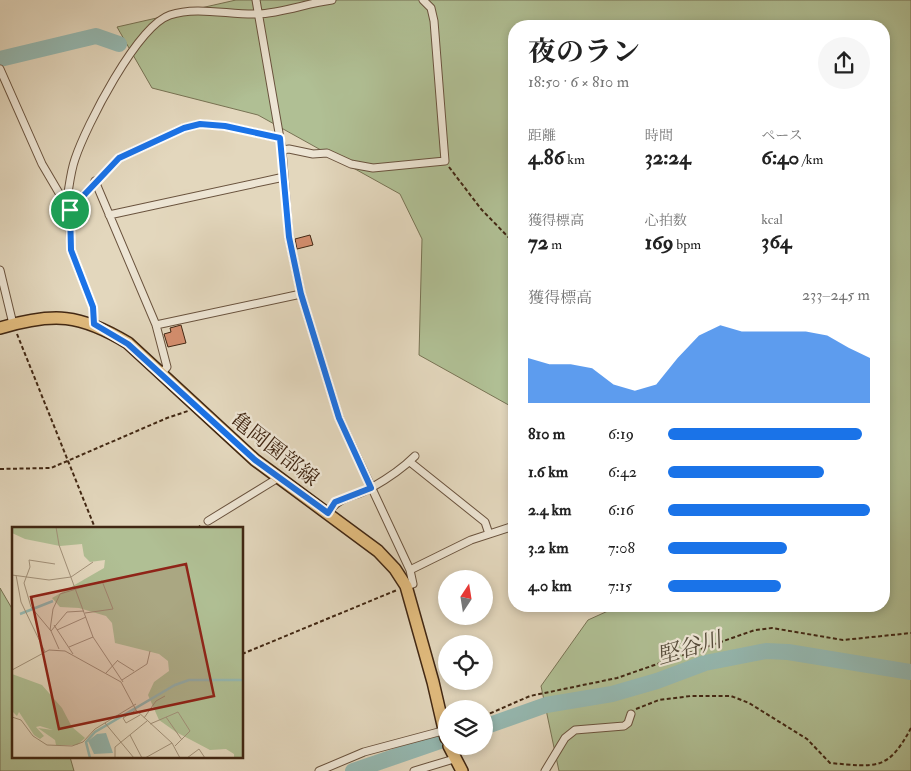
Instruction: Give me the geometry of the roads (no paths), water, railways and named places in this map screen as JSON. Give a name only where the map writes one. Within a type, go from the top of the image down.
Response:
[{"type":"main road","name":"亀岡園部線","points":[[0,328],[38,319],[63,317],[94,324],[128,344],[255,460],[378,551],[395,569],[406,586],[438,703]]},
{"type":"main road","points":[[452,755],[462,771]]},
{"type":"street","points":[[256,0],[282,150],[289,237],[301,294],[339,418],[410,570],[413,584],[406,586]]},
{"type":"street","points":[[94,324],[93,307],[71,250],[68,207],[75,160],[107,92],[130,56],[160,22],[168,16],[184,12],[258,14],[281,11],[306,2],[332,0]]},
{"type":"street","points":[[282,150],[289,149],[313,154],[327,153],[351,164],[374,168],[445,161],[434,21],[431,8],[423,0]]},
{"type":"street","points":[[0,69],[42,164],[68,207]]},
{"type":"street","points":[[68,207],[119,158],[184,128],[200,124],[225,126],[280,138]]},
{"type":"street","points":[[109,214],[284,177]]},
{"type":"street","points":[[95,181],[156,325],[167,367],[161,374]]},
{"type":"street","points":[[0,270],[13,324]]},
{"type":"street","points":[[156,325],[301,294]]},
{"type":"street","points":[[328,513],[335,502],[371,488],[401,470],[413,459],[486,522],[488,534]]},
{"type":"street","points":[[208,521],[278,478]]},
{"type":"street","points":[[410,570],[488,534],[508,528]]},
{"type":"street","points":[[546,771],[565,738],[575,730],[624,726],[628,723],[630,714]]},
{"type":"street","points":[[319,771],[364,752],[438,735]]},
{"type":"street","points":[[414,771],[454,759]]},
{"type":"waterway","points":[[0,59],[96,36],[119,44]]},
{"type":"waterway","name":"堅谷川","points":[[493,724],[546,705],[612,694],[657,681],[705,663],[766,651],[788,652],[911,672]]},
{"type":"waterway","name":"堅谷川","points":[[353,771],[438,742]]}]
